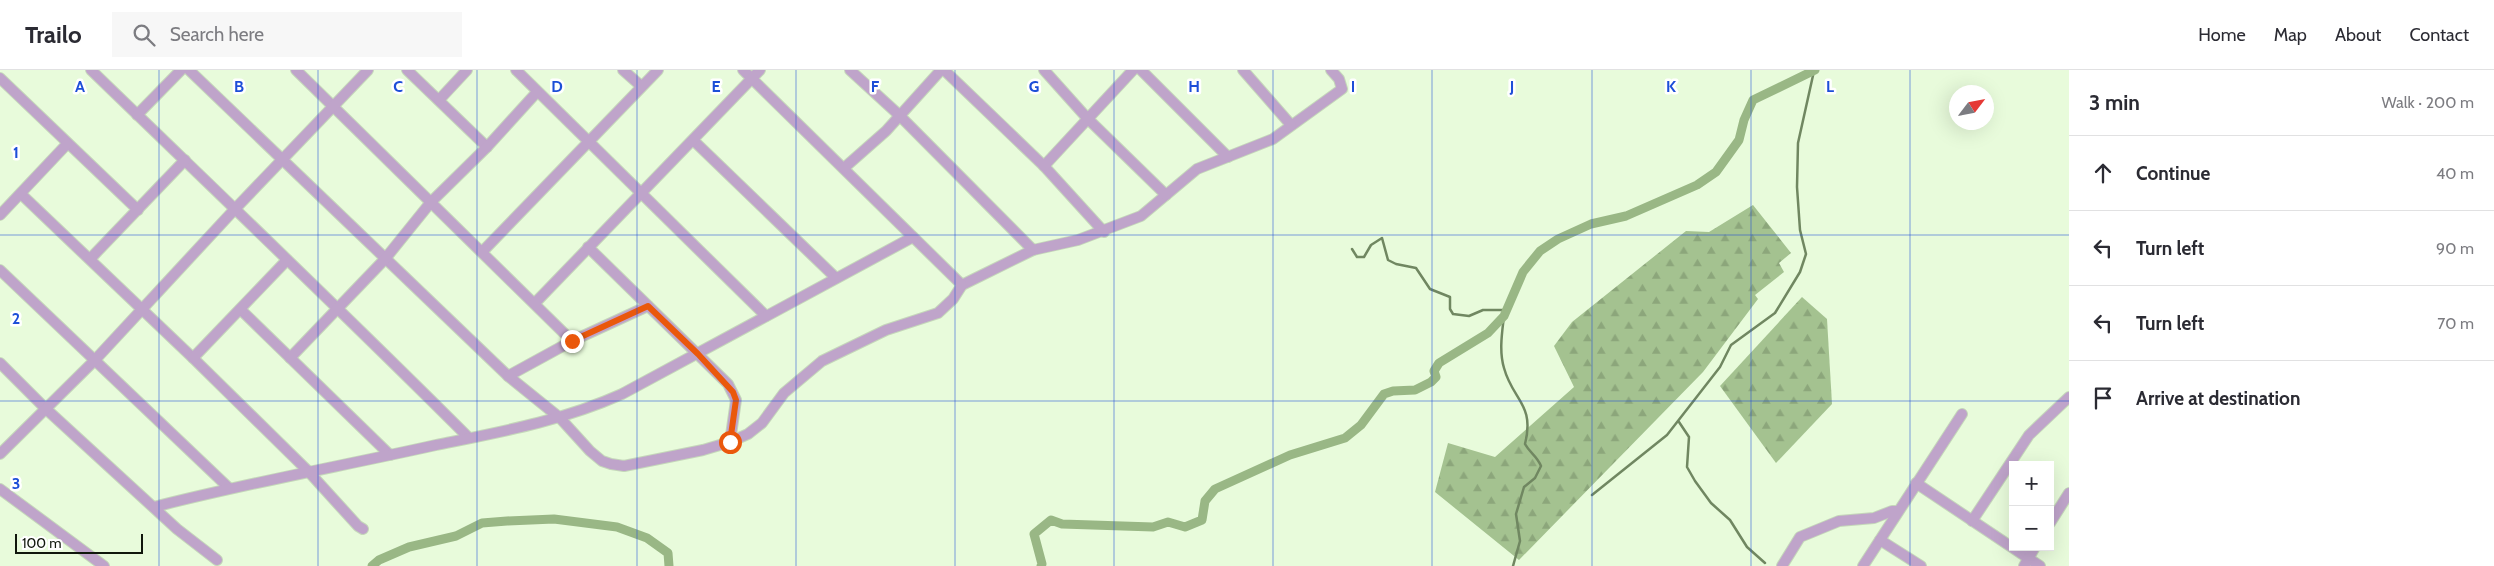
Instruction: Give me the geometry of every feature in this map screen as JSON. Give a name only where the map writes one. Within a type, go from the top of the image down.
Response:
[{"type":"street","points":[[91,70],[234,210],[339,308],[469,438]]},
{"type":"street","points":[[137,115],[181,70]]},
{"type":"street","points":[[189,70],[508,376],[560,418],[602,461],[624,466],[703,450],[730,442],[748,434],[762,423],[784,393],[822,361],[886,330],[938,313],[953,299],[962,285],[1033,250],[1059,246],[1104,232],[1141,216],[1153,209],[1166,195],[1197,169],[1259,146],[1342,89],[1339,79],[1331,70]]},
{"type":"street","points":[[296,70],[572,341]]},
{"type":"street","points":[[0,454],[143,309],[234,210],[368,70]]},
{"type":"street","points":[[407,70],[486,147]]},
{"type":"street","points":[[439,100],[468,70]]},
{"type":"street","points":[[516,70],[766,316]]},
{"type":"street","points":[[623,70],[641,86]]},
{"type":"street","points":[[482,251],[658,70]]},
{"type":"street","points":[[743,70],[962,285]]},
{"type":"street","points":[[535,303],[694,141],[760,70]]},
{"type":"street","points":[[850,70],[898,114],[1033,250]]},
{"type":"street","points":[[844,168],[886,131],[898,114],[942,70],[1044,166],[1104,232]]},
{"type":"street","points":[[1044,70],[1087,118],[1166,195]]},
{"type":"street","points":[[1044,166],[1133,70]]},
{"type":"street","points":[[1142,70],[1228,157]]},
{"type":"street","points":[[1243,70],[1291,125]]},
{"type":"street","points":[[0,78],[138,210]]},
{"type":"street","points":[[290,358],[384,259],[431,202],[538,92]]},
{"type":"street","points":[[694,141],[836,278]]},
{"type":"street","points":[[0,216],[68,144]]},
{"type":"street","points":[[91,258],[184,160]]},
{"type":"street","points":[[21,194],[91,258],[308,471],[335,503],[363,529]]},
{"type":"street","points":[[154,507],[229,488],[560,418],[622,394],[913,237]]},
{"type":"street","points":[[588,248],[698,354],[733,392],[736,400],[730,442]]},
{"type":"street","points":[[193,358],[242,310],[288,260]]},
{"type":"street","points":[[0,270],[229,488]]},
{"type":"street","points":[[508,376],[572,341],[648,306]]},
{"type":"street","points":[[242,310],[390,455]]},
{"type":"street","points":[[0,363],[45,408],[185,536],[218,560]]},
{"type":"street","points":[[1972,521],[2028,435],[2069,397]]},
{"type":"street","points":[[1863,566],[1962,414]]},
{"type":"street","points":[[1916,483],[1972,521],[2026,562],[2040,566]]},
{"type":"street","points":[[0,490],[104,566]]},
{"type":"street","points":[[2054,517],[2069,493]]},
{"type":"street","points":[[1782,566],[1800,537],[1839,520],[1874,518],[1892,511],[1898,512]]},
{"type":"street","points":[[1880,540],[1921,566]]},
{"type":"street","points":[[2026,562],[2033,551]]},
{"type":"green space","points":[[1753,205],[1791,253],[1779,263],[1784,272],[1755,295],[1758,299],[1703,372],[1519,560],[1435,492],[1448,443],[1495,457],[1574,387],[1554,346],[1572,322],[1686,231],[1709,232]]},
{"type":"green space","points":[[1802,297],[1827,319],[1832,404],[1776,463],[1720,386]]},
{"type":"waterway","points":[[1041,566],[1034,534],[1051,520],[1062,524],[1153,527],[1168,522],[1185,527],[1202,520],[1205,501],[1215,489],[1290,455],[1345,438],[1361,425],[1384,394],[1393,391],[1415,390],[1431,382],[1436,377],[1434,371],[1439,363],[1488,333],[1504,316],[1523,272],[1540,251],[1558,239],[1591,224],[1626,216],[1697,185],[1716,172],[1739,140],[1744,120],[1753,100],[1815,70]]},
{"type":"waterway","points":[[1592,495],[1667,435],[1720,367],[1731,345],[1775,313],[1800,272],[1806,254],[1800,230],[1797,187],[1798,143],[1814,71]]},
{"type":"waterway","points":[[1352,249],[1357,257],[1364,257],[1371,245],[1382,238],[1388,260],[1396,264],[1416,268],[1430,289],[1450,297],[1450,309],[1453,314],[1469,316],[1483,310],[1507,310]]},
{"type":"waterway","points":[[1504,316],[1501,349],[1502,362],[1512,388],[1525,411],[1527,420],[1525,444],[1541,466],[1535,478],[1524,487],[1516,514],[1520,541],[1513,566]]},
{"type":"waterway","points":[[1679,422],[1689,437],[1687,467],[1695,481],[1711,503],[1730,520],[1747,547],[1765,563]]},
{"type":"waterway","points":[[372,566],[379,560],[409,547],[456,536],[482,523],[554,519],[617,527],[647,538],[668,553],[669,566]]},
{"type":"route","points":[[572,341],[648,306],[728,384],[733,392],[736,400],[730,442]]}]
